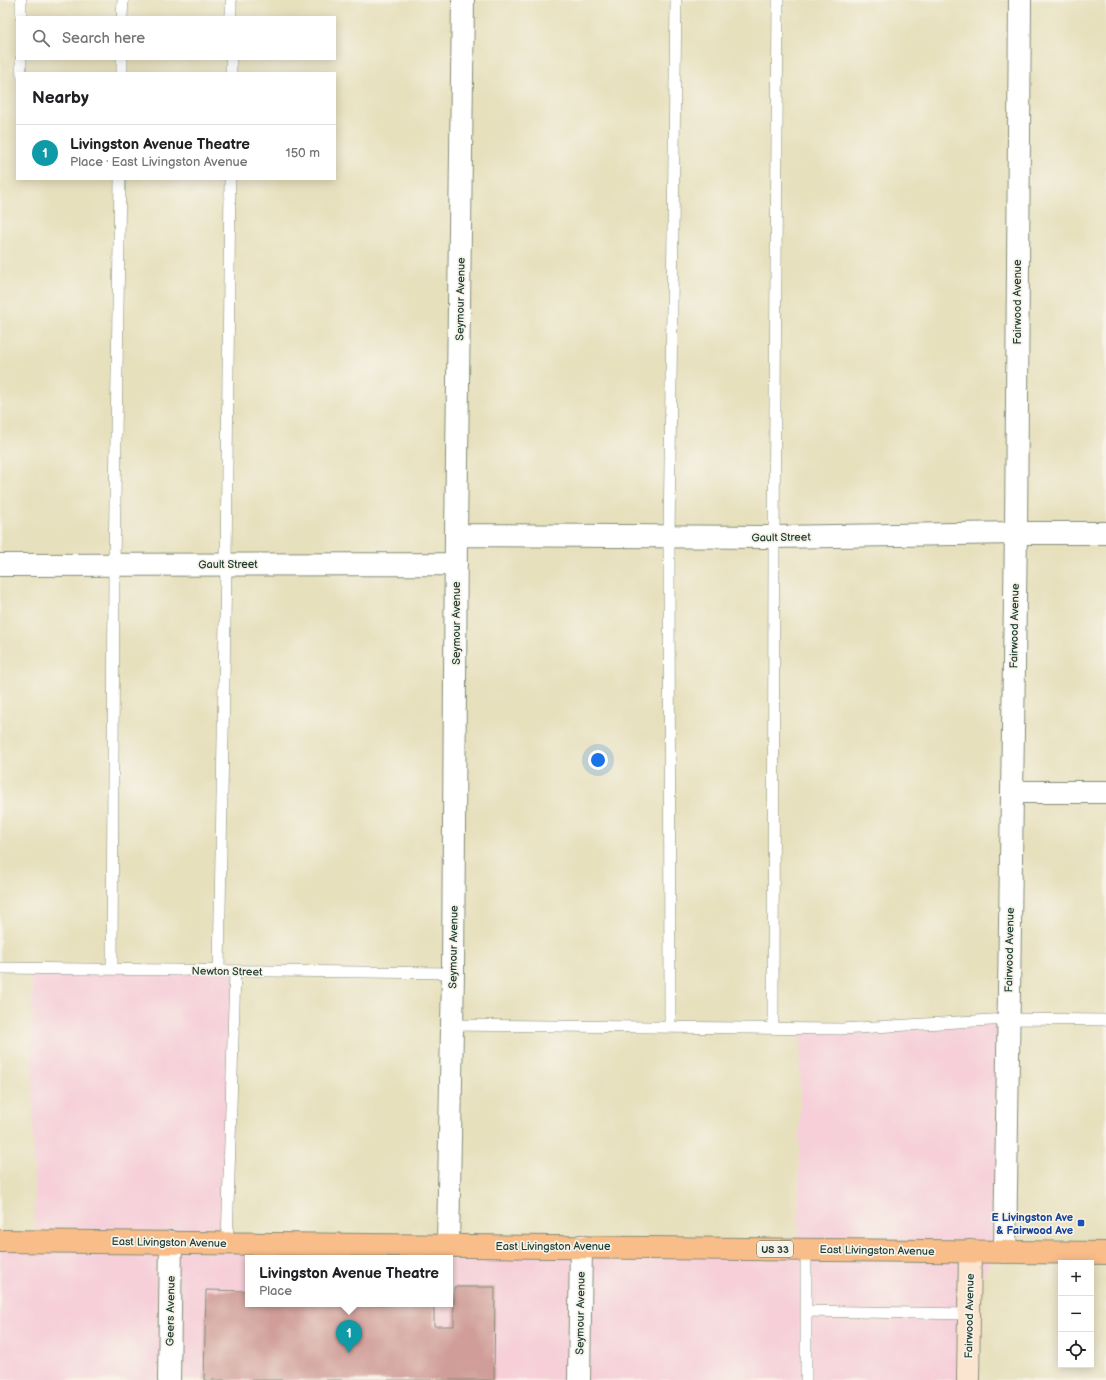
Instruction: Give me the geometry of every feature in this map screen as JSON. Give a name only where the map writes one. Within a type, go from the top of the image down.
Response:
[{"type":"main road","name":"East Livingston Avenue","points":[[0,1241],[581,1246],[1106,1253]]},
{"type":"street","name":"Seymour Avenue","points":[[448,1245],[453,973],[456,535],[464,0]]},
{"type":"street","name":"Fairwood Avenue","points":[[1005,1252],[1016,533],[1020,0]]},
{"type":"street","name":"Gault Street","points":[[456,535],[774,537],[1106,533]]},
{"type":"street","name":"Gault Street","points":[[0,565],[456,564]]},
{"type":"street","points":[[1012,792],[1106,792]]},
{"type":"street","name":"Geers Avenue","points":[[169,1380],[171,1242]]},
{"type":"street","name":"Seymour Avenue","points":[[579,1380],[581,1246]]},
{"type":"street","name":"Fairwood Avenue","points":[[968,1380],[970,1251]]},
{"type":"lane","points":[[21,0],[21,16]]},
{"type":"lane","points":[[122,16],[123,0]]},
{"type":"lane","points":[[231,0],[231,16]]},
{"type":"lane","points":[[670,1027],[669,537],[676,0]]},
{"type":"lane","points":[[773,1029],[774,537],[778,0]]},
{"type":"lane","points":[[21,60],[21,72]]},
{"type":"lane","points":[[122,60],[122,72]]},
{"type":"lane","points":[[231,60],[231,72]]},
{"type":"lane","points":[[112,969],[114,565],[120,180]]},
{"type":"lane","points":[[219,970],[226,564],[230,180]]},
{"type":"lane","name":"Newton Street","points":[[0,968],[453,973]]},
{"type":"lane","points":[[227,1243],[236,971]]},
{"type":"lane","points":[[452,1025],[841,1029],[1008,1019],[1106,1020]]},
{"type":"lane","points":[[806,1249],[806,1380]]},
{"type":"lane","points":[[806,1311],[968,1314]]},
{"type":"shaded area","points":[[31,966],[234,968],[231,1239],[798,1243],[801,1030],[1010,1021],[1001,1248],[976,1285],[974,1380],[0,1380],[0,1233],[35,1233]]},
{"type":"building","points":[[454,1287],[495,1287],[494,1380],[204,1380],[206,1290],[245,1291],[245,1307],[434,1307],[434,1326],[454,1326]]},
{"type":"place","name":"E Livingston Ave & Fairwood Ave","points":[[1081,1223]]},
{"type":"place","name":"Livingston Avenue Theatre","points":[[349,1353]]}]
